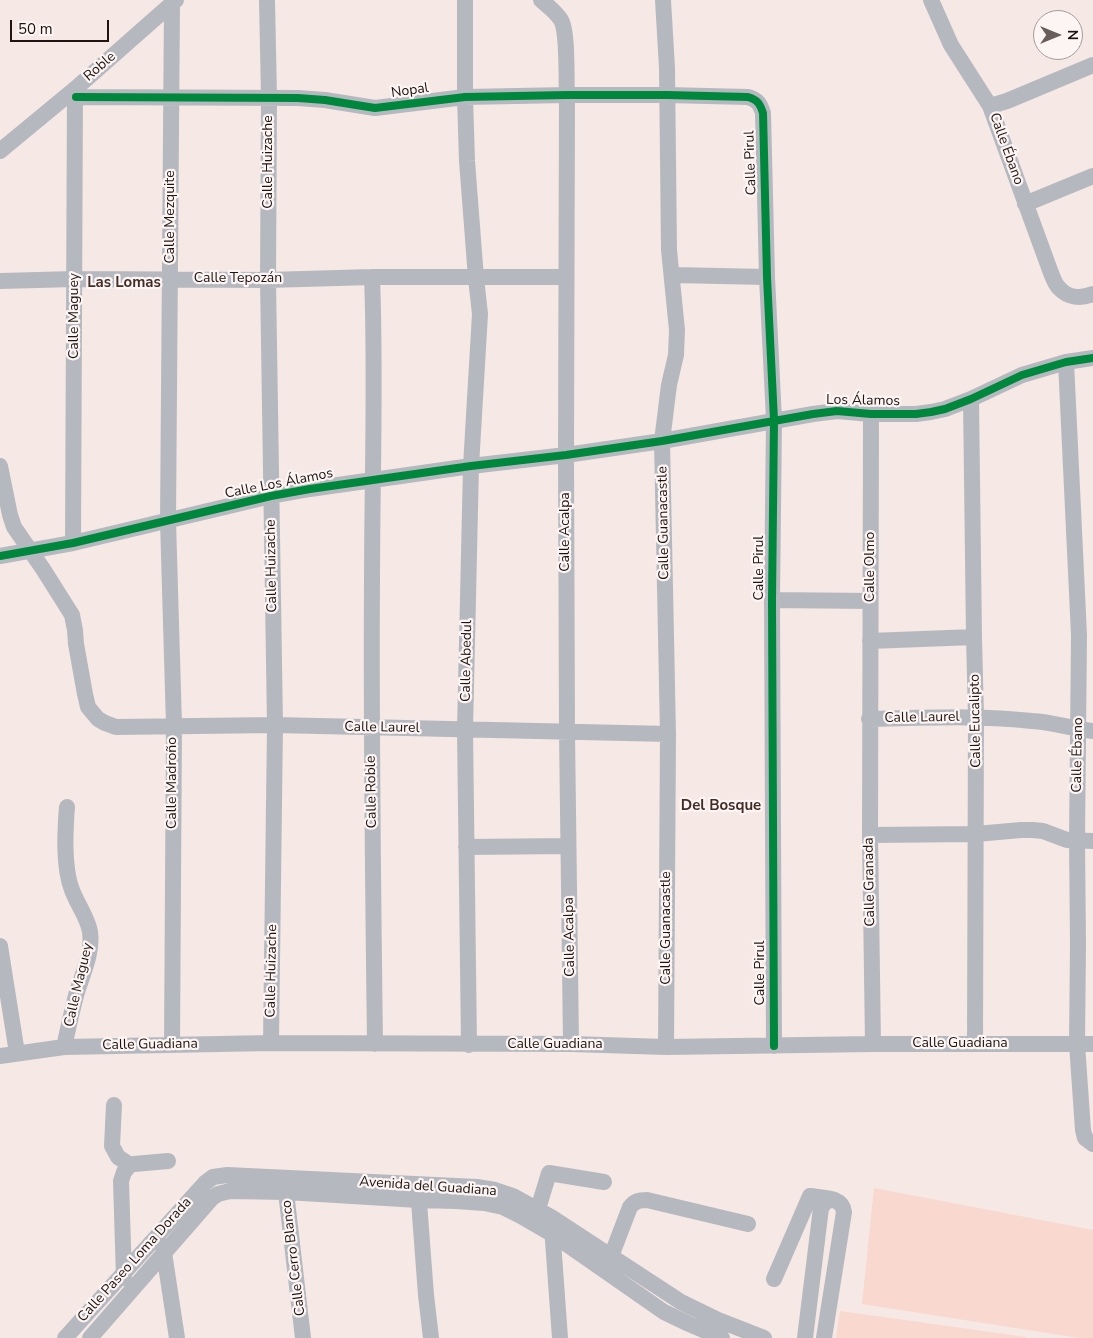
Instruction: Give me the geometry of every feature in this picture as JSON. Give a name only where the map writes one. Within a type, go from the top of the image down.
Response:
[{"type":"street","name":"Calle Huizache","points":[[267,0],[269,97],[268,280],[275,725],[271,1043]]},
{"type":"street","name":"Calle Abedul","points":[[465,0],[467,161],[480,314],[470,466],[465,730],[468,1045]]},
{"type":"street","name":"Calle Acalpa","points":[[541,0],[561,20],[564,28],[567,95],[567,732],[571,1044]]},
{"type":"street","name":"Calle Guanacastle","points":[[663,0],[667,68],[669,250],[677,330],[676,355],[669,385],[662,441],[668,734],[666,1047]]},
{"type":"street","name":"Calle Ébano","points":[[931,0],[951,45],[990,106],[1051,273],[1058,287],[1075,297],[1085,297],[1093,294]]},
{"type":"street","name":"Roble","points":[[0,151],[75,93],[174,2]]},
{"type":"street","name":"Calle Mezquite","points":[[168,521],[174,2]]},
{"type":"street","points":[[990,106],[1093,65]]},
{"type":"street","name":"Nopal","points":[[75,93],[269,97],[325,100],[376,108],[465,97],[667,95],[748,97]]},
{"type":"street","name":"Calle Maguey","points":[[73,543],[75,93]]},
{"type":"street","name":"Calle Pirul","points":[[748,97],[760,104],[762,113],[774,420],[772,600],[774,1046]]},
{"type":"street","points":[[1026,204],[1093,176]]},
{"type":"street","points":[[672,275],[767,277]]},
{"type":"street","name":"Calle Roble","points":[[372,277],[374,335],[371,727],[375,1044]]},
{"type":"street","name":"Calle Tepozán","points":[[0,281],[566,277]]},
{"type":"street","name":"Los Álamos","points":[[566,455],[662,441],[774,420],[837,411],[871,414],[932,412],[971,399],[1022,375],[1066,362],[1093,358]]},
{"type":"street","name":"Calle Ébano","points":[[1066,362],[1086,635],[1086,944],[1076,1044],[1083,1130],[1086,1138],[1093,1144]]},
{"type":"street","name":"Calle Eucalipto","points":[[971,399],[976,717],[975,1044]]},
{"type":"street","name":"Calle Olmo","points":[[870,719],[871,414]]},
{"type":"street","name":"Calle Los Álamos","points":[[0,556],[73,543],[271,496],[310,489],[470,466],[566,455]]},
{"type":"street","points":[[0,466],[12,521],[18,534],[30,550]]},
{"type":"street","name":"Calle Madroño","points":[[168,521],[174,725],[172,1044]]},
{"type":"street","name":"Calle Laurel","points":[[30,550],[72,615],[88,707],[98,719],[116,727],[275,725],[668,734]]},
{"type":"street","points":[[772,600],[870,601]]},
{"type":"street","points":[[870,641],[974,637]]},
{"type":"street","name":"Calle Laurel","points":[[870,719],[976,717],[1054,723],[1086,731]]},
{"type":"street","name":"Calle Granada","points":[[870,719],[872,1044]]},
{"type":"street","name":"Calle Maguey","points":[[64,1047],[87,960],[90,934],[88,923],[71,889],[65,830],[67,807]]},
{"type":"street","points":[[870,835],[976,834],[1033,830],[1067,840],[1085,841]]},
{"type":"street","points":[[466,847],[568,846]]},
{"type":"street","points":[[0,946],[17,1053]]},
{"type":"street","name":"Calle Guadiana","points":[[0,1056],[64,1047],[172,1044],[571,1044],[666,1047],[872,1044],[1093,1044]]},
{"type":"street","points":[[114,1104],[112,1146],[118,1157],[130,1165]]},
{"type":"street","points":[[127,1296],[123,1274],[121,1181],[124,1172],[130,1165],[168,1161]]},
{"type":"street","points":[[560,1338],[552,1234],[544,1213],[549,1173],[604,1182]]},
{"type":"street","name":"Avenida del Guadiana","points":[[205,1183],[213,1177],[227,1175],[286,1184],[418,1192],[502,1207],[608,1265],[681,1302],[718,1320],[764,1338]]},
{"type":"street","name":"Calle Paseo Loma Dorada","points":[[65,1338],[205,1183]]},
{"type":"street","name":"Avenida del Guadiana","points":[[212,1198],[218,1194],[230,1191],[286,1184]]},
{"type":"street","name":"Calle Cerro Blanco","points":[[286,1184],[303,1338]]},
{"type":"street","name":"Avenida del Guadiana","points":[[418,1192],[477,1188],[495,1190],[513,1196],[544,1213],[664,1312],[722,1338]]},
{"type":"street","points":[[418,1192],[431,1338]]},
{"type":"street","points":[[774,1279],[810,1196],[841,1202],[844,1212],[824,1338]]},
{"type":"street","name":"Calle Paseo Loma Dorada","points":[[90,1338],[212,1198]]},
{"type":"street","points":[[608,1265],[630,1207],[634,1202],[647,1200],[748,1224]]},
{"type":"street","points":[[805,1338],[822,1208],[826,1201],[832,1200]]},
{"type":"street","points":[[160,1232],[165,1253],[177,1338]]},
{"type":"street","points":[[809,1309],[828,1312]]},
{"type":"shaded area","points":[[874,1188],[1093,1230],[1093,1338],[1079,1338],[862,1304]]},
{"type":"shaded area","points":[[840,1311],[1026,1337],[1026,1338],[836,1338]]},
{"type":"cycle path","points":[[76,97],[298,98],[375,108],[465,97],[667,95],[748,97],[761,107],[763,113],[767,277],[774,420],[772,600],[774,1046]]},
{"type":"cycle path","points":[[0,556],[73,543],[271,496],[310,489],[662,441],[837,411],[871,414],[931,412],[971,399],[1022,375],[1066,362],[1093,358]]},
{"type":"district","name":"Las Lomas","points":[[124,283]]},
{"type":"district","name":"Del Bosque","points":[[721,806]]}]
